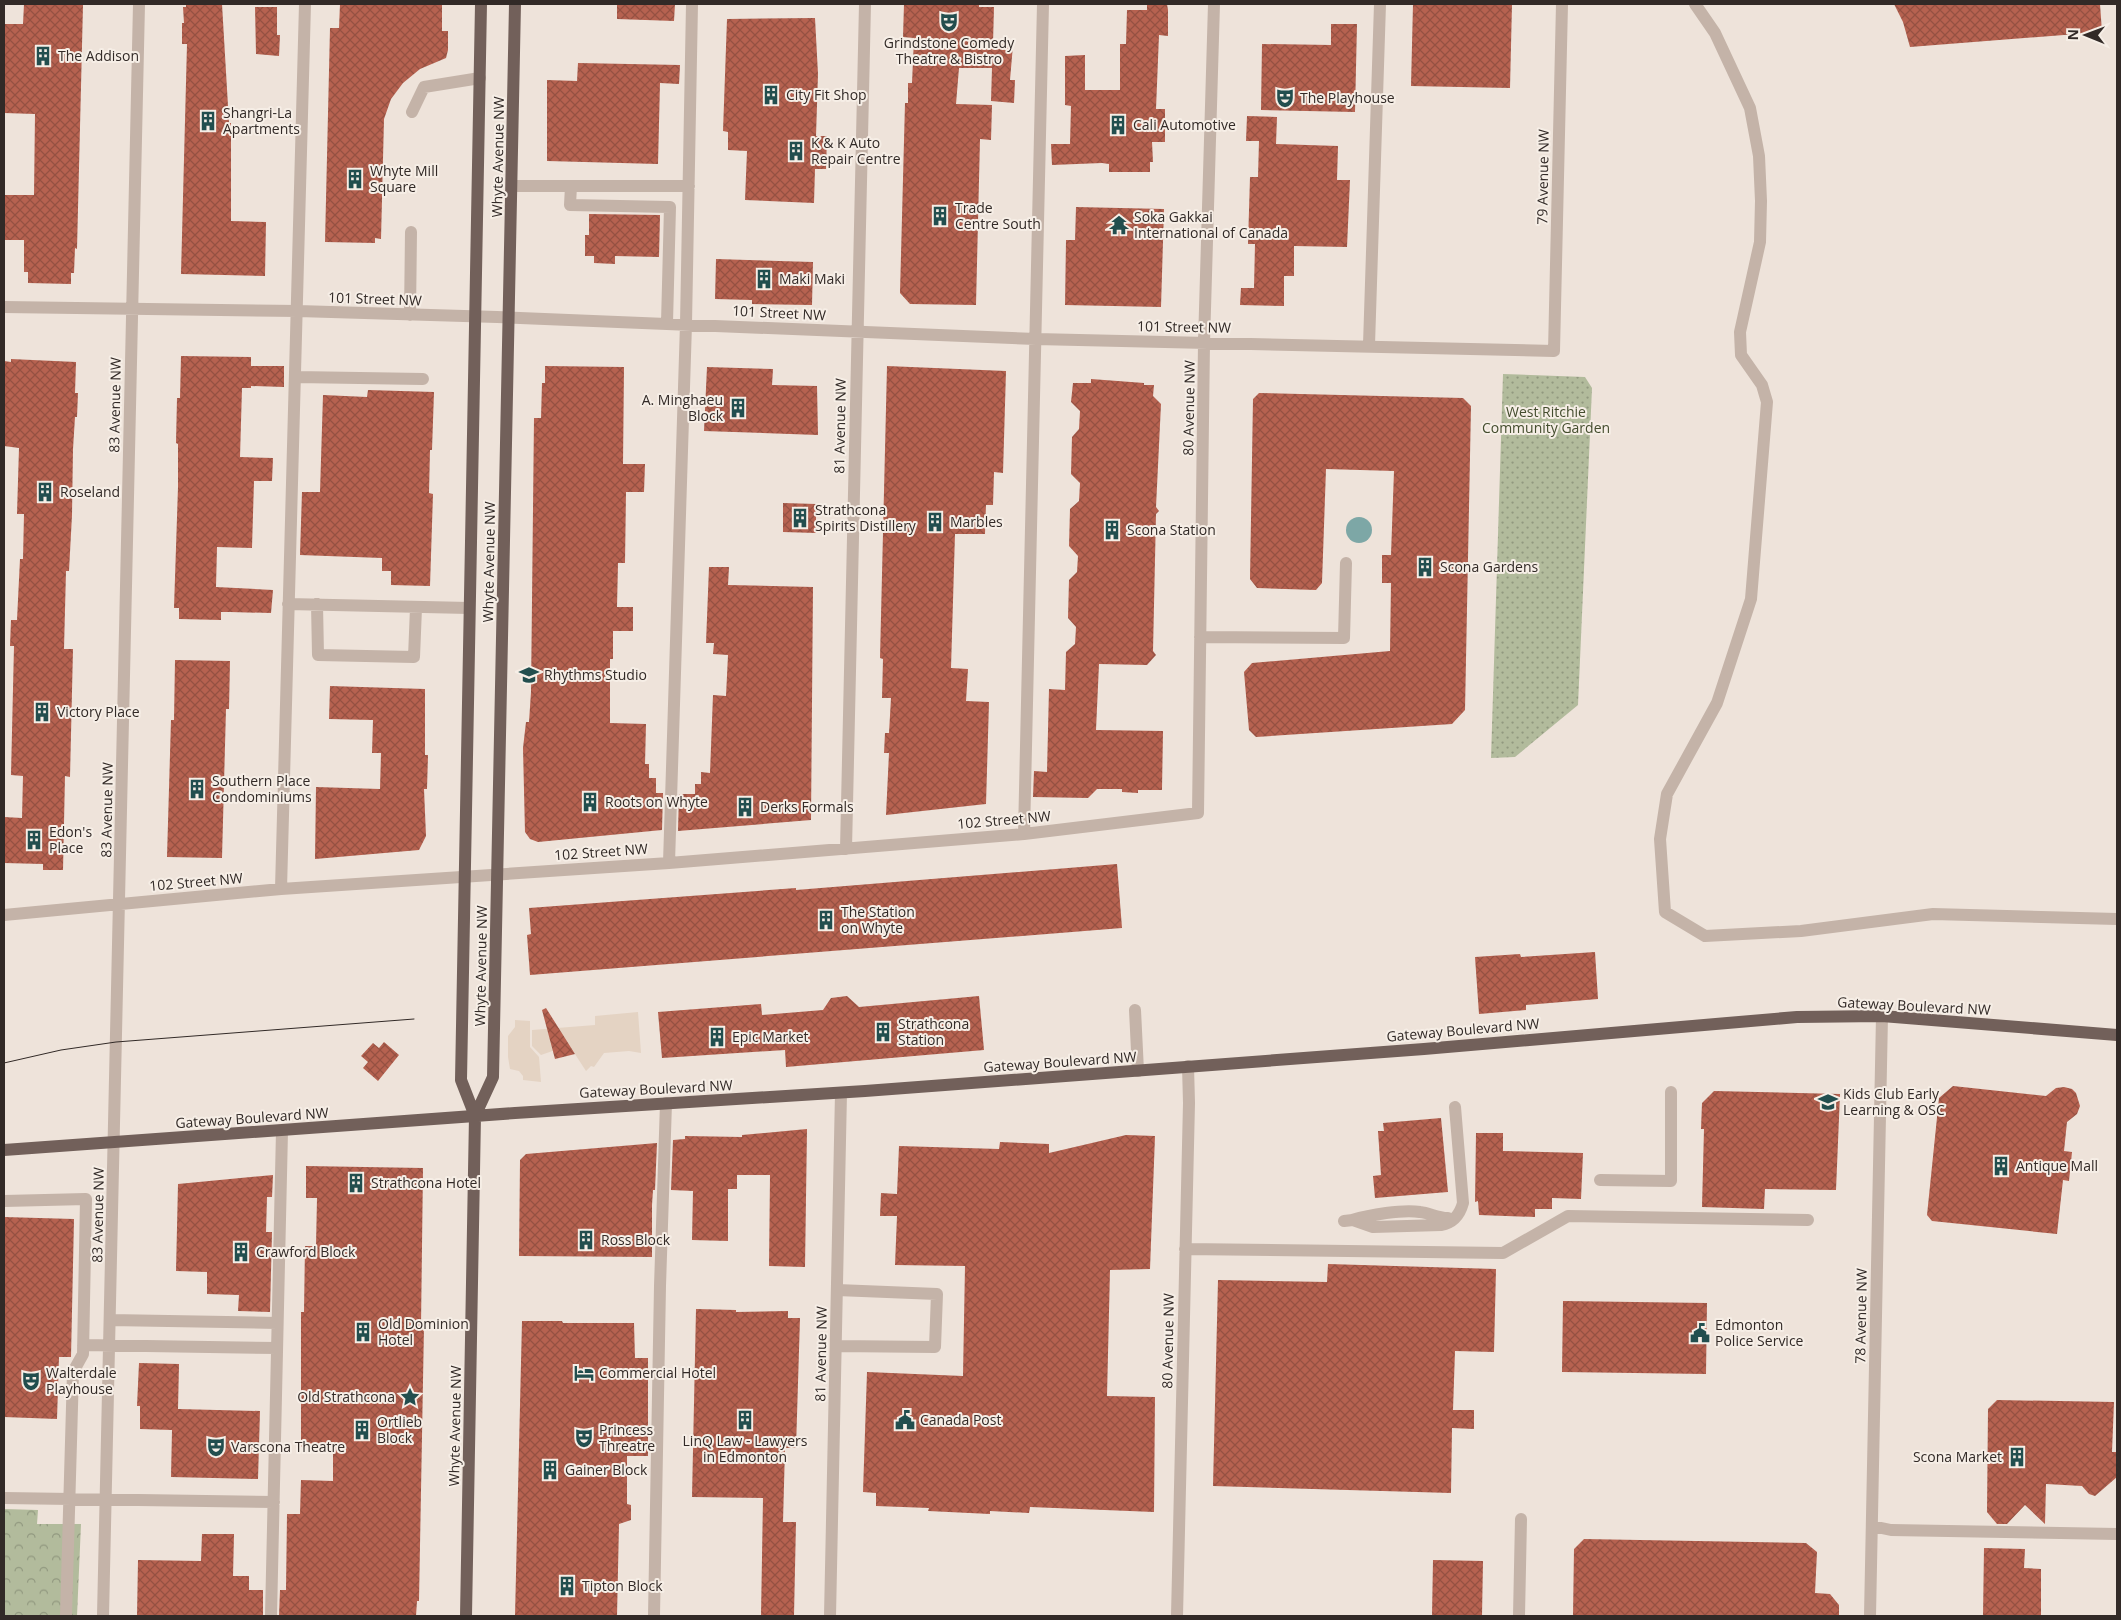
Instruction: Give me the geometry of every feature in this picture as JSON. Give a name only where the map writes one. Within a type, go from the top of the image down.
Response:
[{"type":"main road","name":"Whyte Avenue NW","points":[[466,1616],[475,1116],[461,1080],[481,4]]},
{"type":"main road","name":"Whyte Avenue NW","points":[[475,1116],[493,1077],[515,4]]},
{"type":"main road","name":"Gateway Boulevard NW","points":[[4,1150],[1138,1071],[1796,1017],[1882,1016],[2117,1035]]},
{"type":"street","name":"83 Avenue NW","points":[[104,1616],[139,4]]},
{"type":"street","points":[[281,890],[305,4]]},
{"type":"street","points":[[669,863],[686,324],[692,4]]},
{"type":"street","name":"81 Avenue NW","points":[[846,849],[865,4]]},
{"type":"street","points":[[1024,834],[1042,4]]},
{"type":"street","name":"80 Avenue NW","points":[[1198,813],[1204,343],[1214,4]]},
{"type":"street","points":[[1369,345],[1380,4]]},
{"type":"street","name":"79 Avenue NW","points":[[1554,351],[1562,4]]},
{"type":"street","points":[[1695,4],[1715,33],[1750,108],[1754,127],[1759,165],[1760,242],[1740,332],[1741,355],[1762,385],[1767,402],[1751,599],[1717,703],[1667,794],[1660,839],[1665,912],[1705,936],[1801,931],[1933,914],[2117,919]]},
{"type":"street","points":[[412,112],[424,87],[480,78]]},
{"type":"street","points":[[512,186],[689,186]]},
{"type":"street","points":[[571,186],[570,205],[670,207],[667,323]]},
{"type":"street","points":[[410,315],[411,232]]},
{"type":"street","name":"101 Street NW","points":[[4,307],[298,311],[475,316],[1036,339],[1369,345],[1554,351]]},
{"type":"street","points":[[296,377],[423,379]]},
{"type":"street","points":[[1200,637],[1344,638],[1346,564]]},
{"type":"street","points":[[288,604],[469,608]]},
{"type":"street","points":[[318,604],[318,655],[414,657],[416,608]]},
{"type":"street","name":"102 Street NW","points":[[4,915],[281,890],[669,863],[1024,834],[1198,813]]},
{"type":"street","points":[[1134,1010],[1138,1071]]},
{"type":"street","name":"78 Avenue NW","points":[[1870,1616],[1882,1016]]},
{"type":"street","name":"80 Avenue NW","points":[[1178,1616],[1188,1066]]},
{"type":"street","points":[[1600,1180],[1670,1181],[1671,1092]]},
{"type":"street","name":"81 Avenue NW","points":[[830,1616],[841,1093]]},
{"type":"street","points":[[654,1616],[666,1103]]},
{"type":"street","points":[[1348,1220],[1373,1227],[1412,1226],[1446,1224],[1457,1216],[1463,1203],[1455,1107]]},
{"type":"street","points":[[271,1616],[282,1130]]},
{"type":"street","points":[[4,1201],[86,1199],[83,1354],[73,1372],[66,1616]]},
{"type":"street","points":[[1185,1249],[1503,1254],[1568,1216],[1808,1220]]},
{"type":"street","points":[[836,1346],[936,1347],[938,1294],[837,1290]]},
{"type":"street","points":[[110,1320],[277,1322]]},
{"type":"street","points":[[83,1345],[277,1348]]},
{"type":"street","points":[[4,1498],[274,1502]]},
{"type":"street","points":[[1519,1616],[1521,1520]]},
{"type":"street","points":[[1872,1526],[1891,1530],[2117,1534]]},
{"type":"green space","name":"West Ritchie Community Garden","points":[[1503,374],[1585,377],[1592,388],[1578,705],[1515,757],[1491,758]]},
{"type":"green space","points":[[4,1509],[38,1510],[37,1524],[81,1524],[77,1616],[4,1616]]},
{"type":"shaded area","points":[[638,1012],[641,1053],[629,1051],[604,1053],[594,1067],[591,1066],[586,1071],[573,1051],[566,1055],[564,1047],[541,1055],[532,1046],[532,1030],[595,1025],[595,1016]]},
{"type":"shaded area","points":[[515,1020],[530,1021],[530,1047],[539,1057],[541,1082],[523,1080],[523,1076],[519,1071],[510,1069],[508,1036],[515,1027]]},
{"type":"water","points":[[1359,517],[1368,521],[1372,530],[1368,539],[1359,543],[1350,539],[1346,530],[1350,521]]},
{"type":"building","points":[[24,4],[83,5],[77,249],[75,248],[74,273],[71,273],[71,284],[28,283],[28,272],[24,272],[24,240],[4,240],[4,195],[34,195],[35,114],[4,113],[5,24],[23,24]]},
{"type":"building","points":[[186,4],[222,4],[229,123],[231,123],[231,221],[266,222],[265,276],[181,274],[187,44],[182,44],[182,23],[184,23],[183,7],[186,7]]},
{"type":"building","name":"Whyte Mill Square","points":[[340,4],[442,4],[442,31],[448,31],[446,58],[420,69],[403,83],[391,99],[384,119],[381,239],[375,238],[375,243],[325,242],[330,28],[339,28]]},
{"type":"building","points":[[617,4],[675,4],[674,21],[617,19]]},
{"type":"building","points":[[904,4],[979,4],[979,7],[994,7],[993,43],[1013,45],[1010,80],[1015,80],[1014,103],[991,101],[992,68],[959,68],[956,104],[992,105],[991,140],[980,139],[976,305],[910,304],[900,293],[905,103],[908,103],[908,83],[912,83],[914,38],[903,37]]},
{"type":"building","points":[[1147,4],[1167,4],[1168,10],[1168,36],[1159,35],[1156,109],[1165,109],[1165,142],[1152,142],[1153,162],[1150,162],[1150,172],[1109,172],[1109,164],[1102,163],[1052,165],[1051,144],[1070,144],[1071,106],[1065,105],[1065,56],[1085,55],[1085,90],[1120,90],[1120,44],[1126,44],[1127,10],[1147,10]]},
{"type":"building","points":[[1413,4],[1512,4],[1510,88],[1411,86]]},
{"type":"building","points":[[1894,4],[2100,4],[2102,32],[1910,47],[1903,22]]},
{"type":"building","points":[[255,7],[277,7],[277,35],[280,35],[279,56],[256,54]]},
{"type":"building","points":[[815,18],[818,74],[816,136],[827,136],[826,169],[815,169],[814,203],[745,200],[747,151],[728,150],[728,132],[723,131],[727,19]]},
{"type":"building","points":[[1331,24],[1357,24],[1355,112],[1261,110],[1262,44],[1331,45]]},
{"type":"building","points":[[578,63],[680,65],[679,84],[660,83],[658,164],[547,161],[547,80],[577,81]]},
{"type":"building","points":[[1247,116],[1277,117],[1276,144],[1338,146],[1337,180],[1350,180],[1347,247],[1294,246],[1294,276],[1284,276],[1284,306],[1240,305],[1241,288],[1254,288],[1255,244],[1248,244],[1250,177],[1258,177],[1259,141],[1246,141]]},
{"type":"building","points":[[1076,207],[1164,209],[1161,307],[1065,305],[1066,240],[1075,240]]},
{"type":"building","points":[[589,214],[660,215],[659,257],[615,256],[615,264],[594,263],[594,256],[585,256],[585,235],[589,235]]},
{"type":"building","name":"Maki Maki","points":[[716,259],[813,262],[812,305],[752,304],[752,300],[715,299]]},
{"type":"building","points":[[181,356],[251,357],[251,366],[284,366],[284,387],[251,386],[251,388],[242,388],[240,457],[273,458],[272,481],[254,481],[252,548],[217,547],[216,587],[273,590],[271,613],[221,612],[221,620],[179,619],[179,608],[174,608],[178,487],[178,444],[176,443],[177,398],[180,398]]},
{"type":"building","points":[[11,359],[76,362],[75,393],[78,393],[77,417],[75,417],[73,449],[69,571],[66,571],[64,649],[73,649],[70,777],[65,776],[63,870],[43,870],[43,864],[4,863],[4,817],[22,818],[23,776],[11,775],[14,646],[10,646],[11,620],[17,620],[20,559],[23,559],[24,514],[17,514],[19,448],[4,446],[4,361],[11,362]]},
{"type":"building","points":[[545,366],[624,367],[623,464],[645,464],[644,492],[626,492],[625,563],[618,563],[617,607],[633,607],[633,631],[613,631],[613,659],[610,659],[610,723],[646,724],[645,764],[649,764],[649,778],[656,778],[656,793],[663,793],[662,830],[538,842],[530,839],[525,832],[523,748],[526,722],[529,722],[531,692],[534,418],[541,418],[542,383],[545,383]]},
{"type":"building","points":[[887,366],[1006,371],[1003,473],[994,472],[993,505],[986,505],[985,534],[955,534],[951,668],[968,669],[966,701],[989,702],[986,804],[886,815],[889,753],[884,753],[885,733],[889,733],[891,698],[882,698],[883,659],[880,658]]},
{"type":"building","name":"A. Minghaeu Block","points":[[707,367],[773,369],[772,385],[817,386],[818,435],[704,431]]},
{"type":"building","name":"Scona Station","points":[[1091,379],[1154,385],[1153,396],[1161,404],[1156,507],[1159,511],[1156,514],[1153,651],[1156,655],[1147,665],[1099,664],[1096,730],[1163,731],[1162,790],[1138,790],[1138,793],[1122,792],[1122,789],[1097,789],[1088,798],[1033,797],[1034,771],[1047,772],[1049,689],[1065,690],[1066,652],[1075,644],[1076,627],[1068,618],[1069,580],[1077,572],[1078,556],[1069,546],[1070,509],[1079,501],[1080,483],[1071,474],[1072,437],[1079,429],[1080,411],[1071,402],[1073,383],[1091,383]]},
{"type":"building","points":[[368,390],[434,392],[429,493],[433,494],[430,586],[391,585],[391,571],[382,571],[382,558],[300,555],[302,492],[320,492],[323,395],[367,397]]},
{"type":"building","name":"Scona Gardens","points":[[1259,393],[1463,398],[1471,406],[1465,710],[1452,724],[1256,737],[1249,730],[1244,672],[1252,663],[1390,651],[1391,583],[1382,583],[1382,555],[1391,555],[1394,471],[1326,469],[1322,583],[1316,590],[1257,588],[1250,579],[1253,399]]},
{"type":"building","name":"Strathcona Spirits Distillery","points":[[783,503],[816,504],[816,533],[783,532]]},
{"type":"building","points":[[709,567],[729,567],[728,585],[813,587],[811,820],[678,831],[679,794],[695,794],[695,784],[701,784],[701,772],[710,773],[713,695],[726,696],[728,655],[713,654],[714,643],[706,643]]},
{"type":"building","name":"Southern Place Condominiums","points":[[175,660],[230,661],[229,709],[226,709],[222,858],[167,857],[171,720],[174,720]]},
{"type":"building","points":[[330,686],[425,689],[425,755],[428,755],[427,789],[424,789],[426,836],[419,850],[315,859],[316,787],[380,789],[381,753],[372,753],[373,720],[329,719]]},
{"type":"building","name":"The Station on Whyte","points":[[1117,864],[1122,928],[530,975],[527,935],[531,934],[529,908],[796,888],[796,890]]},
{"type":"building","points":[[1595,952],[1598,999],[1526,1005],[1526,1010],[1479,1014],[1475,957],[1520,954],[1521,957]]},
{"type":"building","name":"Strathcona Station","points":[[847,996],[859,1007],[979,996],[984,1050],[786,1067],[785,1050],[662,1058],[658,1012],[761,1004],[762,1015],[823,1010],[831,998]]},
{"type":"building","points":[[546,1008],[575,1054],[555,1059],[542,1010]]},
{"type":"building","points":[[384,1042],[399,1055],[378,1081],[363,1068],[368,1062],[361,1056],[373,1043],[379,1048]]},
{"type":"building","name":"Antique Mall","points":[[1953,1086],[2046,1096],[2056,1088],[2064,1087],[2072,1089],[2076,1093],[2080,1106],[2077,1114],[2067,1122],[2064,1151],[2072,1152],[2069,1181],[2063,1180],[2057,1234],[1932,1221],[1927,1215],[1939,1098]]},
{"type":"building","points":[[1714,1091],[1840,1094],[1836,1190],[1765,1189],[1764,1209],[1702,1207],[1704,1129],[1701,1129],[1702,1103]]},
{"type":"building","points":[[1441,1118],[1448,1192],[1375,1198],[1373,1176],[1381,1175],[1378,1131],[1384,1131],[1383,1123]]},
{"type":"building","points":[[807,1129],[805,1267],[769,1266],[770,1175],[737,1175],[737,1189],[728,1189],[728,1241],[692,1240],[693,1191],[671,1190],[673,1140],[685,1139],[685,1136],[742,1137],[742,1135]]},
{"type":"building","points":[[1476,1133],[1503,1133],[1503,1151],[1583,1153],[1581,1199],[1552,1198],[1552,1209],[1535,1209],[1535,1217],[1479,1215],[1478,1201],[1475,1202]]},
{"type":"building","points":[[1126,1135],[1155,1136],[1150,1269],[1110,1270],[1107,1396],[1155,1397],[1154,1512],[1030,1507],[1029,1513],[990,1511],[990,1514],[928,1511],[929,1508],[876,1506],[876,1493],[863,1492],[867,1372],[963,1376],[965,1266],[895,1265],[897,1216],[880,1216],[881,1193],[897,1194],[899,1146],[999,1149],[1000,1142],[1049,1144],[1049,1153]]},
{"type":"building","points":[[657,1143],[655,1190],[653,1190],[652,1205],[652,1257],[519,1256],[520,1160],[526,1154]]},
{"type":"building","points":[[306,1166],[423,1168],[421,1326],[424,1326],[419,1601],[417,1601],[416,1616],[279,1616],[280,1590],[286,1590],[287,1514],[300,1514],[301,1480],[333,1481],[333,1448],[301,1447],[301,1312],[304,1312],[305,1246],[316,1246],[317,1198],[306,1198]]},
{"type":"building","name":"Crawford Block","points":[[273,1175],[272,1197],[267,1197],[266,1232],[272,1232],[270,1312],[238,1311],[239,1295],[207,1294],[207,1272],[176,1271],[178,1184]]},
{"type":"building","points":[[4,1217],[74,1219],[71,1357],[59,1357],[57,1419],[4,1417]]},
{"type":"building","points":[[1328,1264],[1496,1269],[1494,1352],[1455,1351],[1453,1410],[1474,1410],[1474,1429],[1452,1428],[1451,1493],[1213,1486],[1218,1280],[1327,1282]]},
{"type":"building","points":[[1563,1301],[1707,1303],[1706,1374],[1562,1372]]},
{"type":"building","name":"LinQ Law - Lawyers in Edmonton","points":[[696,1309],[736,1310],[736,1312],[788,1311],[788,1318],[800,1318],[796,1448],[785,1448],[783,1522],[796,1522],[794,1616],[761,1616],[763,1498],[692,1497]]},
{"type":"building","points":[[522,1321],[634,1323],[635,1358],[648,1358],[648,1456],[627,1456],[627,1504],[631,1505],[631,1520],[619,1524],[617,1616],[515,1616]]},
{"type":"building","name":"Varscona Theatre","points":[[139,1363],[179,1364],[178,1409],[260,1411],[258,1479],[171,1477],[172,1430],[140,1429],[140,1406],[137,1406]]},
{"type":"building","points":[[1997,1400],[2114,1402],[2112,1452],[2117,1452],[2117,1477],[2095,1496],[2089,1494],[2082,1486],[2046,1484],[2045,1524],[2025,1505],[2007,1524],[1997,1524],[1987,1512],[1988,1409]]},
{"type":"building","points":[[202,1534],[234,1534],[233,1576],[249,1576],[249,1590],[263,1590],[263,1616],[137,1616],[138,1560],[201,1561]]},
{"type":"building","points":[[1584,1539],[1806,1543],[1817,1552],[1815,1593],[1830,1594],[1839,1605],[1839,1616],[1573,1616],[1574,1549]]},
{"type":"building","points":[[1984,1548],[2025,1549],[2024,1568],[2041,1569],[2041,1616],[1983,1616]]},
{"type":"building","points":[[1433,1560],[1483,1561],[1482,1616],[1432,1616]]},
{"type":"tram line","points":[[4,1063],[61,1050],[116,1042],[414,1019]]},
{"type":"place","name":"Grindstone Comedy Theatre & Bistro","points":[[949,22]]},
{"type":"place","name":"The Addison","points":[[43,56]]},
{"type":"place","name":"City Fit Shop","points":[[771,95]]},
{"type":"place","name":"The Playhouse","points":[[1285,98]]},
{"type":"place","name":"Shangri-La Apartments","points":[[208,121]]},
{"type":"place","name":"Cali Automotive","points":[[1118,125]]},
{"type":"place","name":"K & K Auto Repair Centre","points":[[796,151]]},
{"type":"place","name":"Whyte Mill Square","points":[[355,179]]},
{"type":"place","name":"Trade Centre South","points":[[940,216]]},
{"type":"place","name":"Soka Gakkai International of Canada","points":[[1119,225]]},
{"type":"place","name":"Maki Maki","points":[[764,279]]},
{"type":"place","name":"A. Minghaeu Block","points":[[738,408]]},
{"type":"place","name":"Roseland","points":[[45,492]]},
{"type":"place","name":"Strathcona Spirits Distillery","points":[[800,518]]},
{"type":"place","name":"Marbles","points":[[935,522]]},
{"type":"place","name":"Scona Station","points":[[1112,530]]},
{"type":"place","name":"Scona Gardens","points":[[1425,567]]},
{"type":"place","name":"Rhythms Studio","points":[[529,675]]},
{"type":"place","name":"Victory Place","points":[[42,712]]},
{"type":"place","name":"Southern Place Condominiums","points":[[197,789]]},
{"type":"place","name":"Roots on Whyte","points":[[590,802]]},
{"type":"place","name":"Derks Formals","points":[[745,807]]},
{"type":"place","name":"Edon's Place","points":[[34,840]]},
{"type":"place","name":"The Station on Whyte","points":[[826,920]]},
{"type":"place","name":"Strathcona Station","points":[[883,1032]]},
{"type":"place","name":"Epic Market","points":[[717,1037]]},
{"type":"place","name":"Kids Club Early Learning & OSC","points":[[1828,1102]]},
{"type":"place","name":"Antique Mall","points":[[2001,1166]]},
{"type":"place","name":"Strathcona Hotel","points":[[356,1183]]},
{"type":"place","name":"Ross Block","points":[[586,1240]]},
{"type":"place","name":"Crawford Block","points":[[241,1252]]},
{"type":"place","name":"Old Dominion Hotel","points":[[363,1332]]},
{"type":"place","name":"Edmonton Police Service","points":[[1700,1333]]},
{"type":"place","name":"Commercial Hotel","points":[[584,1373]]},
{"type":"place","name":"Walterdale Playhouse","points":[[31,1381]]},
{"type":"place","name":"Old Strathcona","points":[[410,1397]]},
{"type":"place","name":"LinQ Law - Lawyers in Edmonton","points":[[745,1420]]},
{"type":"place","name":"Canada Post","points":[[905,1420]]},
{"type":"place","name":"Ortlieb Block","points":[[362,1430]]},
{"type":"place","name":"Princess Threatre","points":[[584,1438]]},
{"type":"place","name":"Varscona Theatre","points":[[216,1447]]},
{"type":"place","name":"Scona Market","points":[[2017,1457]]},
{"type":"place","name":"Gainer Block","points":[[550,1470]]},
{"type":"place","name":"Tipton Block","points":[[567,1586]]}]
